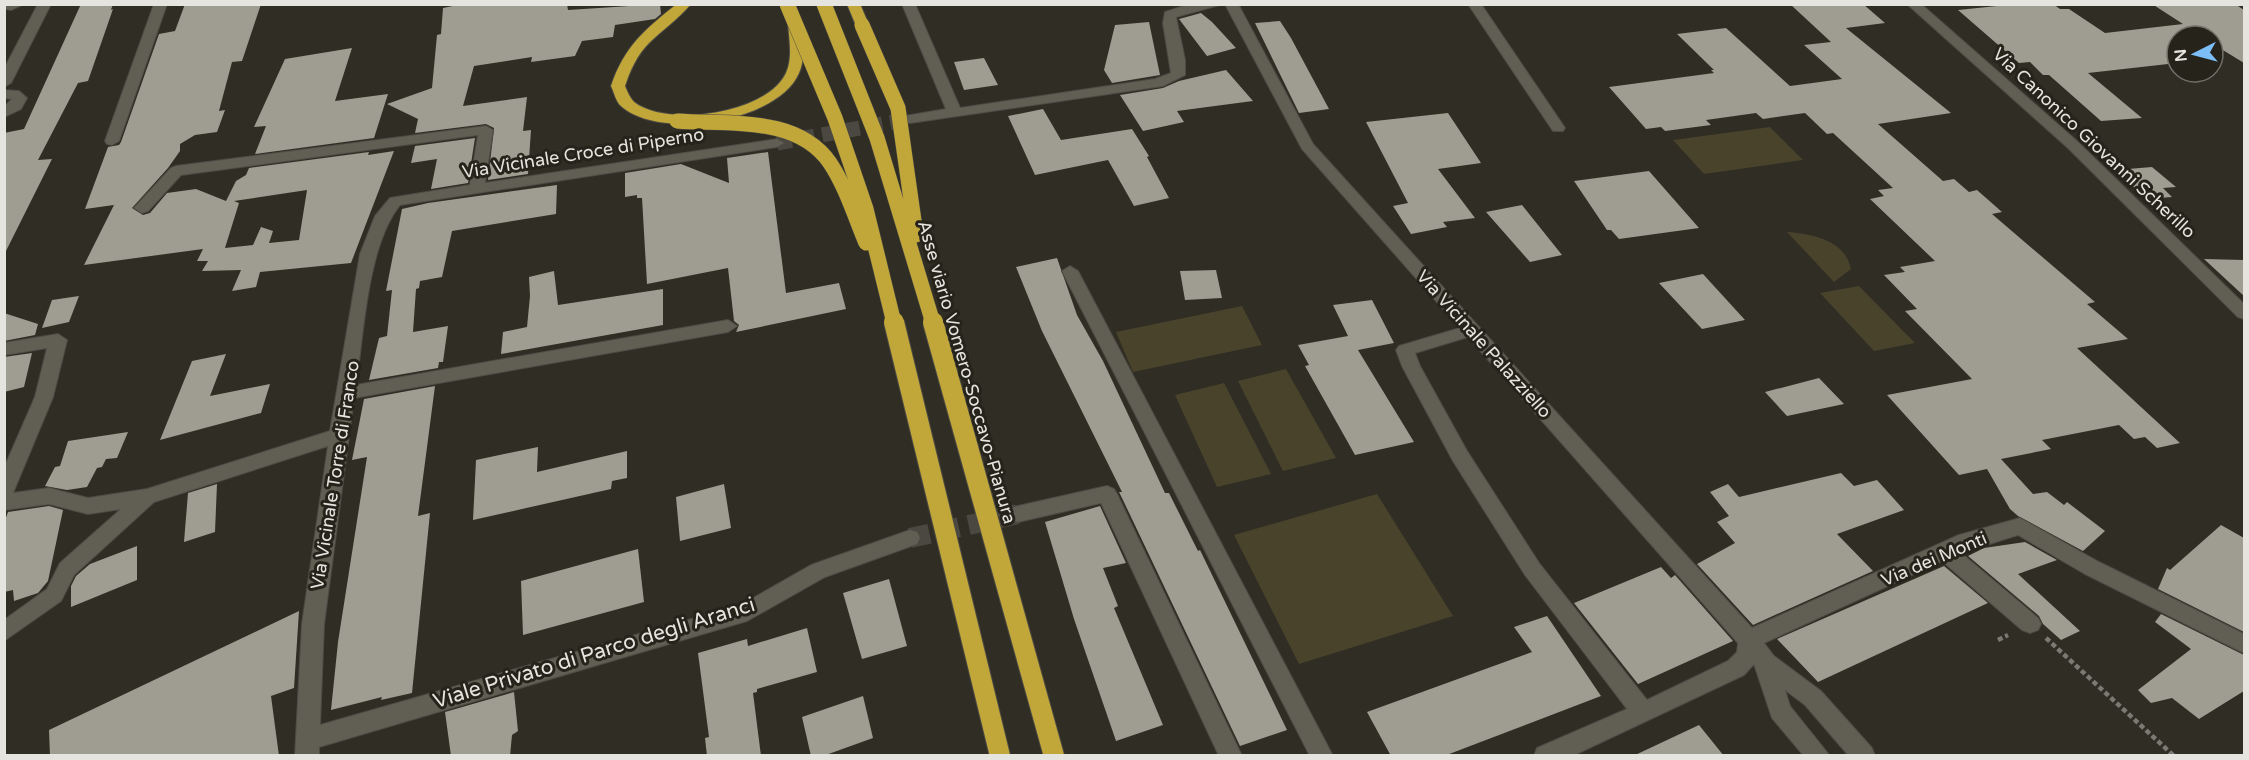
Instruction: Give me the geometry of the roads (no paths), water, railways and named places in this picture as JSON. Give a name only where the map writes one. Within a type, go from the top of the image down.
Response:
[{"type":"highway","points":[[685,4],[641,43],[625,63],[618,82],[623,98],[634,109],[677,121],[776,128],[802,137],[819,149],[830,163],[882,278]]},
{"type":"highway","points":[[787,4],[836,118],[866,209],[1000,756]]},
{"type":"highway","name":"Asse viario Vomero-Soccavo-Pianura","points":[[824,4],[877,138],[924,290],[1054,756]]},
{"type":"highway","points":[[853,4],[898,108],[924,290]]},
{"type":"highway","points":[[677,121],[732,115],[768,100],[788,80],[797,62],[794,23]]},
{"type":"street","points":[[4,83],[45,4]]},
{"type":"street","points":[[112,141],[161,4]]},
{"type":"street","points":[[908,4],[955,113]]},
{"type":"street","points":[[910,119],[1158,83],[1178,75],[1180,66],[1168,29],[1170,15],[1178,8],[1217,4]]},
{"type":"street","name":"Via Vicinale Palazziello","points":[[1231,4],[1307,146],[1749,640],[1766,663],[1813,698],[1864,756]]},
{"type":"street","points":[[1474,4],[1558,128]]},
{"type":"street","name":"Via Canonico Giovanni Scherillo","points":[[1913,5],[2073,145],[2244,313]]},
{"type":"street","points":[[4,94],[14,94],[20,98],[16,106],[4,113]]},
{"type":"street","points":[[142,208],[176,171],[486,130],[477,188]]},
{"type":"street","name":"Via Vicinale Croce di Piperno","points":[[395,201],[777,143]]},
{"type":"street","name":"Via Vicinale Torre di Franco","points":[[307,748],[312,624],[368,254],[383,216],[395,201]]},
{"type":"street","points":[[1070,271],[1322,756]]},
{"type":"street","points":[[347,393],[728,326]]},
{"type":"street","points":[[1472,330],[1405,350],[1410,366],[1460,456],[1532,569],[1643,713]]},
{"type":"street","points":[[4,350],[58,340],[44,398],[4,492]]},
{"type":"street","points":[[4,502],[50,496],[87,506],[147,497],[339,435]]},
{"type":"street","points":[[1018,514],[1107,494],[1231,756]]},
{"type":"street","points":[[4,632],[54,595],[67,569],[147,497]]},
{"type":"street","name":"Via dei Monti","points":[[1749,640],[1966,541],[2020,526],[2092,568],[2244,644]]},
{"type":"street","name":"Viale Privato di Parco degli Aranci","points":[[307,748],[747,612],[819,571],[910,538]]},
{"type":"street","points":[[1946,552],[2030,624]]},
{"type":"street","points":[[1545,756],[1643,713],[1736,668],[1747,656],[1749,640]]},
{"type":"street","name":"Via Vicinale Palazziello","points":[[1766,663],[1780,711],[1819,756]]},
{"type":"tunnel","points":[[777,143],[910,119]]},
{"type":"tunnel","points":[[910,538],[1018,514]]}]
